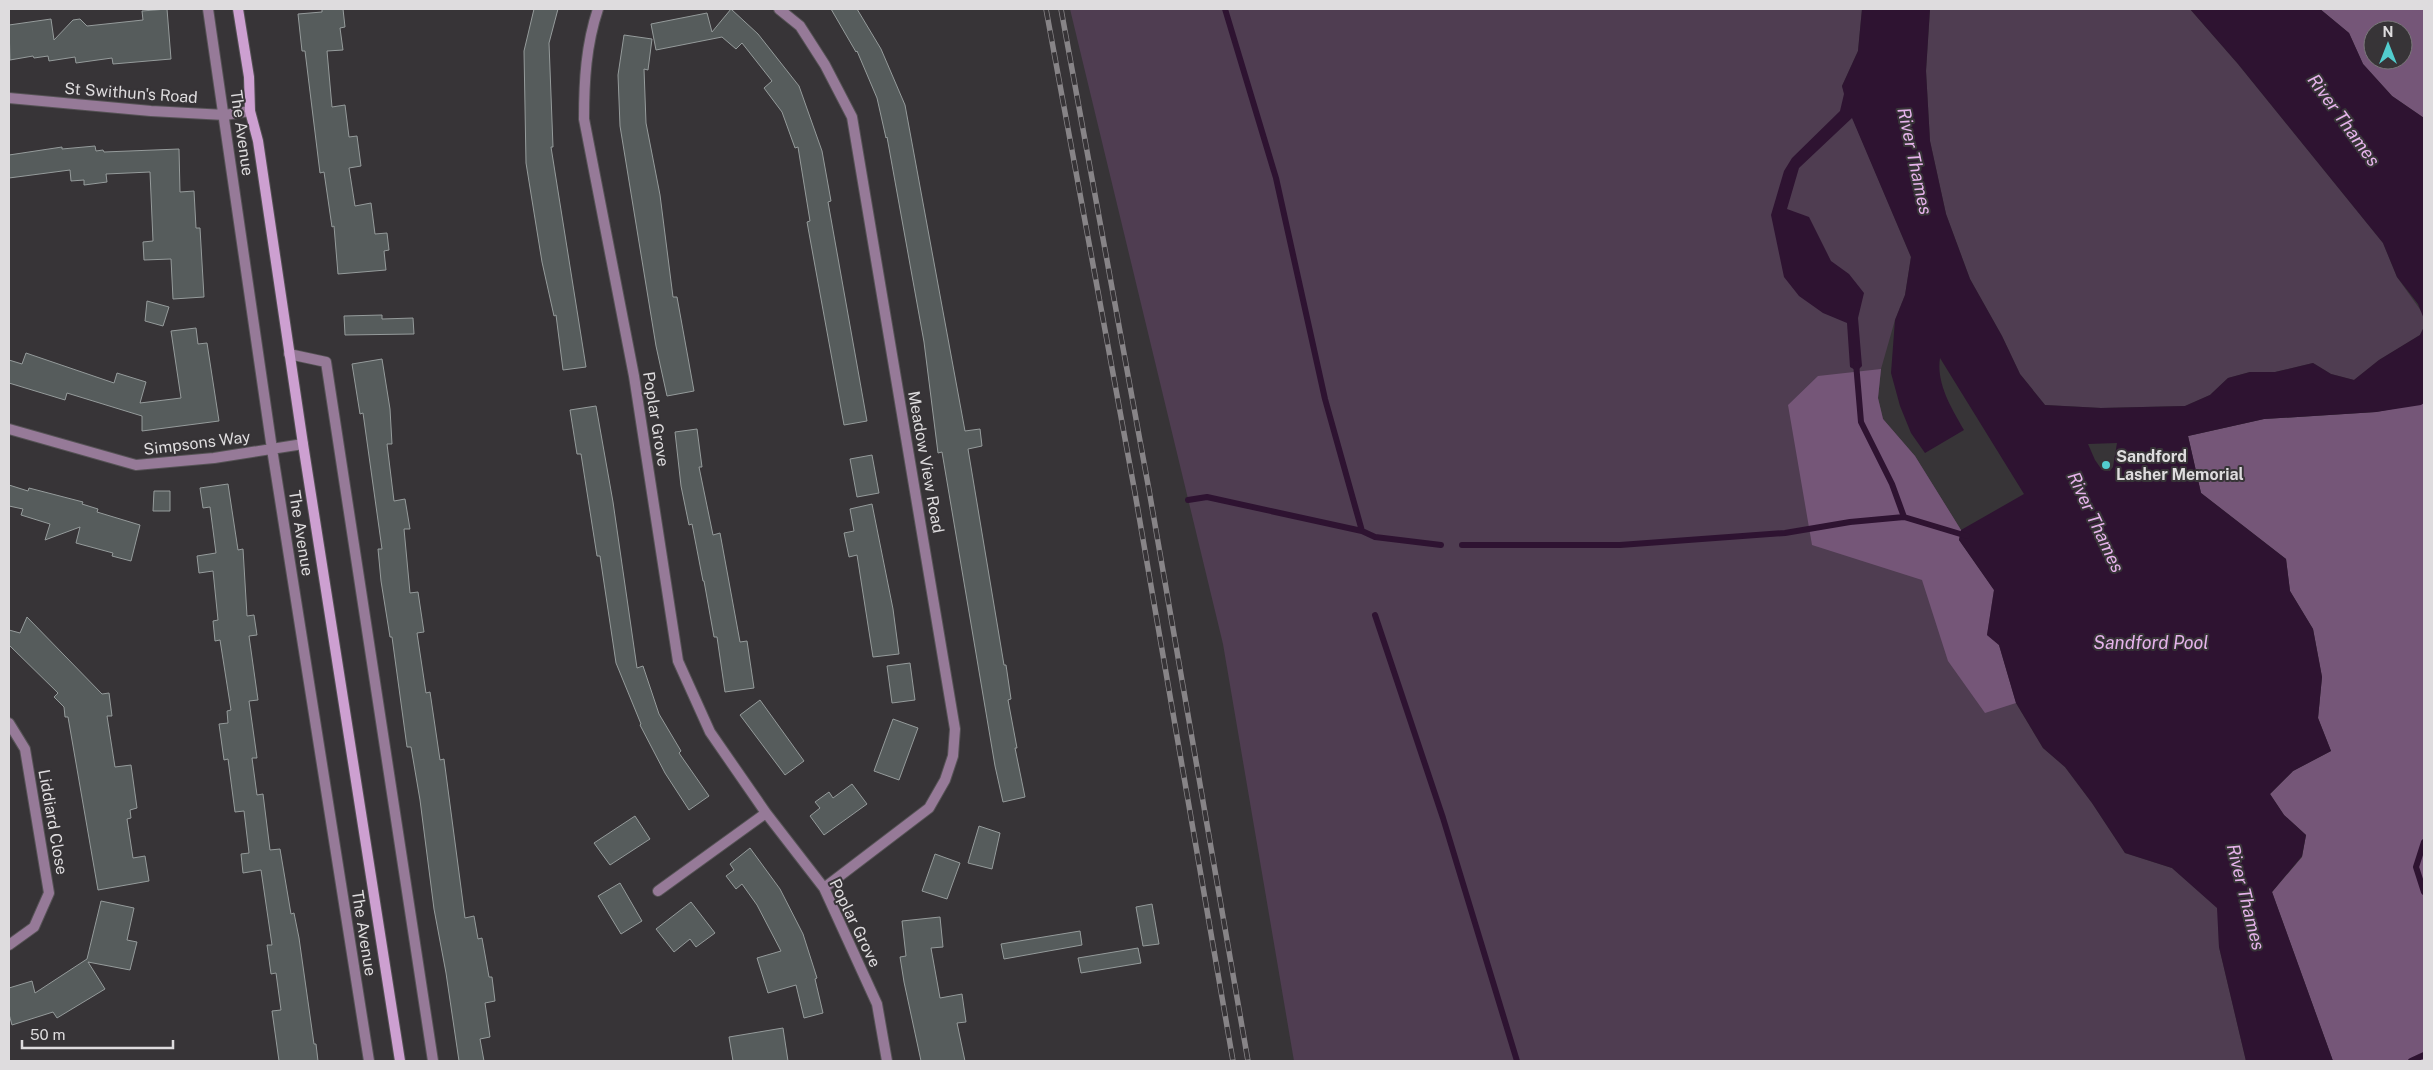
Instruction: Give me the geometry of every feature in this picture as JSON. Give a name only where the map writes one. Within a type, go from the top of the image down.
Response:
[{"type":"street","name":"The Avenue","points":[[208,9],[272,449],[368,1061]]},
{"type":"street","name":"The Avenue","points":[[238,9],[249,77],[250,111],[258,141],[289,354],[400,1061]]},
{"type":"street","name":"Poplar Grove","points":[[601,9],[591,29],[584,81],[584,119],[634,376],[678,661],[710,732],[766,813],[824,888],[877,1004],[888,1061]]},
{"type":"street","name":"Meadow View Road","points":[[779,9],[800,26],[825,65],[852,117],[955,729],[952,756],[945,780],[929,808],[824,888]]},
{"type":"street","name":"St Swithun's Road","points":[[9,98],[152,111],[224,115],[250,111]]},
{"type":"street","points":[[289,354],[326,362],[433,1061]]},
{"type":"street","name":"Simpsons Way","points":[[9,429],[136,465],[214,458],[303,444]]},
{"type":"street","name":"Liddiard Close","points":[[9,724],[25,749],[50,892],[34,927],[9,945]]},
{"type":"street","points":[[658,891],[766,813]]},
{"type":"shaded area","points":[[1070,9],[1862,9],[1858,51],[1842,86],[1855,124],[1911,257],[1905,295],[1895,320],[1881,369],[1878,398],[1883,419],[1915,456],[1961,530],[1959,540],[1994,590],[1999,645],[2016,703],[2043,748],[2065,767],[2092,803],[2125,853],[2172,868],[2218,908],[2219,947],[2246,1061],[1294,1061],[1223,644]]},
{"type":"shaded area","points":[[1930,9],[2190,9],[2238,64],[2383,243],[2397,277],[2424,315],[2424,327],[2420,335],[2379,360],[2354,380],[2331,374],[2313,363],[2275,372],[2250,372],[2228,378],[2210,395],[2185,406],[2101,408],[2045,405],[2020,374],[2002,336],[1970,279],[1946,214],[1930,141],[1926,71]]},
{"type":"shaded area","points":[[2320,9],[2423,9],[2424,118],[2392,96],[2368,70],[2413,70],[2413,20],[2363,20],[2363,64],[2349,33]]},
{"type":"shaded area","points":[[1881,369],[1878,398],[1883,419],[1915,456],[1961,530],[1959,540],[1994,590],[1987,635],[1999,645],[2016,703],[1985,713],[1948,661],[1922,580],[1812,545],[1788,405],[1818,376]]},
{"type":"shaded area","points":[[2424,403],[2424,1061],[2333,1061],[2272,892],[2302,857],[2306,835],[2284,815],[2270,794],[2293,771],[2331,751],[2318,718],[2322,677],[2313,629],[2290,591],[2286,559],[2201,493],[2188,436],[2264,419],[2376,412]]},
{"type":"water","points":[[1862,9],[1930,9],[1926,71],[1930,141],[1946,214],[1970,279],[2002,336],[2020,374],[2045,405],[2101,408],[2185,406],[2210,395],[2228,378],[2250,372],[2275,372],[2313,363],[2331,374],[2354,380],[2379,360],[2420,335],[2424,327],[2424,403],[2421,405],[2376,412],[2264,419],[2188,436],[2201,493],[2286,559],[2290,591],[2313,629],[2322,677],[2318,718],[2331,751],[2293,771],[2270,794],[2284,815],[2306,835],[2302,856],[2272,892],[2333,1061],[2246,1061],[2219,947],[2217,908],[2172,868],[2125,853],[2092,803],[2065,767],[2043,748],[2016,703],[1999,645],[1987,635],[1994,590],[1959,540],[1961,530],[2024,494],[1940,358],[1940,377],[1946,396],[1964,430],[1925,453],[1911,433],[1900,406],[1891,373],[1895,320],[1905,295],[1911,257],[1852,118],[1799,168],[1787,209],[1809,217],[1831,261],[1849,274],[1864,293],[1858,318],[1862,366],[1857,371],[1850,367],[1847,323],[1823,313],[1799,296],[1784,277],[1771,215],[1784,171],[1792,158],[1840,111],[1844,94],[1842,86],[1858,51]],"holes":[[[2117,443],[2113,467],[2110,471],[2102,470],[2088,444]]]},
{"type":"water","name":"River Thames","points":[[2190,9],[2320,9],[2349,33],[2363,64],[2363,70],[2368,70],[2392,96],[2424,118],[2424,319],[2418,304],[2397,277],[2383,243],[2238,64]]},
{"type":"building","points":[[167,9],[171,59],[113,64],[112,58],[76,63],[75,57],[49,61],[48,56],[34,58],[33,56],[10,60],[9,25],[51,19],[54,40],[73,20],[80,19],[87,26],[143,20],[142,11]]},
{"type":"building","points":[[322,9],[343,9],[345,27],[340,28],[343,50],[327,51],[332,107],[345,105],[349,137],[357,136],[361,166],[349,168],[355,206],[371,203],[375,234],[387,233],[389,250],[384,251],[386,270],[338,274],[334,226],[332,227],[324,172],[320,173],[305,51],[302,51],[298,14],[322,12]]},
{"type":"building","points":[[534,9],[558,9],[549,43],[553,147],[551,147],[586,367],[563,370],[556,315],[554,316],[542,262],[526,163],[524,51]]},
{"type":"building","points":[[731,9],[758,34],[799,86],[822,151],[831,201],[828,202],[867,421],[844,425],[807,222],[810,221],[798,147],[795,148],[782,112],[764,88],[772,81],[742,43],[736,49],[722,37],[656,50],[651,24],[707,13],[712,32]]},
{"type":"building","points":[[831,9],[857,9],[881,49],[905,105],[965,431],[980,429],[982,446],[968,449],[1004,665],[1006,665],[1011,699],[1008,700],[1025,797],[1003,802],[995,766],[942,452],[938,453],[924,342],[887,137],[877,98],[857,51]]},
{"type":"building","points":[[624,35],[652,39],[648,70],[644,69],[646,123],[660,195],[673,297],[677,297],[694,391],[667,396],[656,346],[620,126],[618,75]]},
{"type":"building","points":[[95,146],[96,151],[103,150],[104,152],[179,149],[180,192],[194,191],[196,228],[200,228],[204,297],[173,299],[171,259],[144,260],[143,242],[153,241],[150,172],[106,174],[107,182],[84,185],[84,180],[71,181],[70,170],[9,178],[9,155],[62,147],[62,149]]},
{"type":"building","points":[[147,301],[169,307],[163,326],[145,321]]},
{"type":"building","points":[[382,315],[382,319],[413,318],[414,334],[345,335],[344,316]]},
{"type":"building","points":[[196,328],[198,344],[207,343],[219,421],[142,431],[142,416],[67,393],[65,400],[9,383],[9,360],[22,364],[26,353],[114,383],[117,373],[146,382],[140,403],[181,398],[171,331]]},
{"type":"building","points":[[382,359],[390,409],[392,444],[387,444],[394,501],[405,499],[410,529],[404,529],[410,593],[418,592],[424,632],[417,633],[426,693],[430,692],[440,760],[444,759],[465,918],[474,916],[478,939],[482,938],[489,977],[492,977],[495,1001],[485,1003],[490,1037],[480,1039],[484,1061],[459,1061],[434,909],[420,800],[411,747],[407,747],[392,637],[390,637],[381,581],[378,549],[382,549],[363,413],[360,414],[352,364]]},
{"type":"building","points":[[596,406],[613,502],[637,668],[643,666],[659,714],[681,751],[679,753],[709,796],[689,810],[665,773],[640,725],[616,663],[600,556],[597,556],[581,454],[577,454],[570,410]]},
{"type":"building","points":[[697,429],[702,467],[699,467],[713,535],[720,533],[740,642],[747,641],[754,688],[725,692],[717,637],[714,637],[692,524],[689,525],[681,486],[675,432]]},
{"type":"building","points":[[872,455],[879,493],[857,497],[850,459]]},
{"type":"building","points":[[228,484],[238,550],[243,549],[247,616],[254,615],[257,635],[249,636],[258,700],[249,701],[257,758],[252,758],[257,795],[263,794],[270,850],[280,849],[291,914],[294,913],[299,938],[318,1061],[279,1061],[272,1011],[281,1010],[276,973],[271,974],[267,945],[272,945],[261,870],[243,873],[241,854],[249,853],[244,811],[235,812],[228,759],[224,760],[219,724],[228,723],[227,711],[231,710],[220,640],[215,641],[213,621],[218,620],[213,571],[199,573],[197,556],[216,553],[210,507],[203,508],[200,488]]},
{"type":"building","points":[[9,485],[28,491],[29,488],[83,502],[82,504],[98,509],[97,512],[140,525],[131,561],[112,556],[113,553],[76,543],[80,527],[45,540],[50,524],[21,515],[23,509],[9,506]]},
{"type":"building","points":[[154,491],[170,491],[170,511],[153,511]]},
{"type":"building","points":[[872,504],[893,609],[899,654],[873,657],[857,555],[849,557],[844,533],[854,531],[850,509]]},
{"type":"building","points":[[27,617],[102,694],[109,693],[112,716],[107,716],[115,767],[131,765],[137,808],[130,810],[131,818],[127,819],[133,858],[145,856],[149,881],[98,890],[68,717],[65,717],[64,707],[54,697],[58,693],[9,645],[9,630],[20,633]]},
{"type":"building","points":[[910,663],[915,700],[892,703],[887,666]]},
{"type":"building","points":[[760,700],[804,761],[785,775],[740,715]]},
{"type":"building","points":[[893,719],[918,728],[899,780],[874,771]]},
{"type":"building","points":[[852,784],[867,804],[824,835],[810,816],[820,808],[815,802],[829,792],[833,798]]},
{"type":"building","points":[[635,816],[650,839],[610,865],[594,843]]},
{"type":"building","points":[[979,826],[1000,833],[992,869],[968,863]]},
{"type":"building","points":[[750,848],[780,889],[803,934],[817,978],[815,979],[823,1013],[804,1018],[796,985],[768,993],[757,958],[781,951],[757,905],[742,884],[736,889],[726,876],[734,870],[730,864]]},
{"type":"building","points":[[935,854],[960,863],[947,899],[922,891]]},
{"type":"building","points":[[620,883],[642,921],[621,934],[598,896]]},
{"type":"building","points":[[101,901],[134,908],[127,940],[137,942],[130,970],[88,962],[105,989],[57,1018],[53,1012],[12,1025],[9,1014],[9,988],[32,981],[35,993],[87,959]]},
{"type":"building","points":[[691,902],[715,933],[696,947],[690,939],[674,952],[656,929]]},
{"type":"building","points":[[1152,904],[1159,944],[1143,946],[1136,907]]},
{"type":"building","points":[[940,917],[943,947],[931,948],[940,998],[962,994],[966,1022],[957,1023],[965,1061],[921,1061],[904,982],[900,957],[906,956],[902,921]]},
{"type":"building","points":[[1080,931],[1082,945],[1004,959],[1001,944]]},
{"type":"building","points":[[1138,948],[1141,963],[1081,973],[1078,958]]},
{"type":"building","points":[[783,1028],[788,1061],[733,1061],[729,1037]]},
{"type":"waterway","points":[[1225,9],[1276,178],[1325,399],[1362,531]]},
{"type":"waterway","points":[[1856,363],[1861,422],[1892,484],[1904,517]]},
{"type":"waterway","points":[[1188,500],[1207,497],[1362,531],[1375,537],[1441,545]]},
{"type":"waterway","points":[[1462,545],[1620,545],[1785,533],[1850,522],[1904,517],[1967,536]]},
{"type":"waterway","points":[[1375,615],[1443,818],[1517,1061]]},
{"type":"waterway","points":[[2424,842],[2416,867],[2424,892]]},
{"type":"waterway","points":[[2411,1061],[2424,1055]]},
{"type":"railway","points":[[1046,9],[1135,493],[1233,1061]]},
{"type":"railway","points":[[1061,9],[1149,490],[1248,1061]]},
{"type":"place","name":"Sandford Lasher Memorial","points":[[2106,465]]},
{"type":"water label","name":"Sandford Pool","points":[[2151,642]]}]
